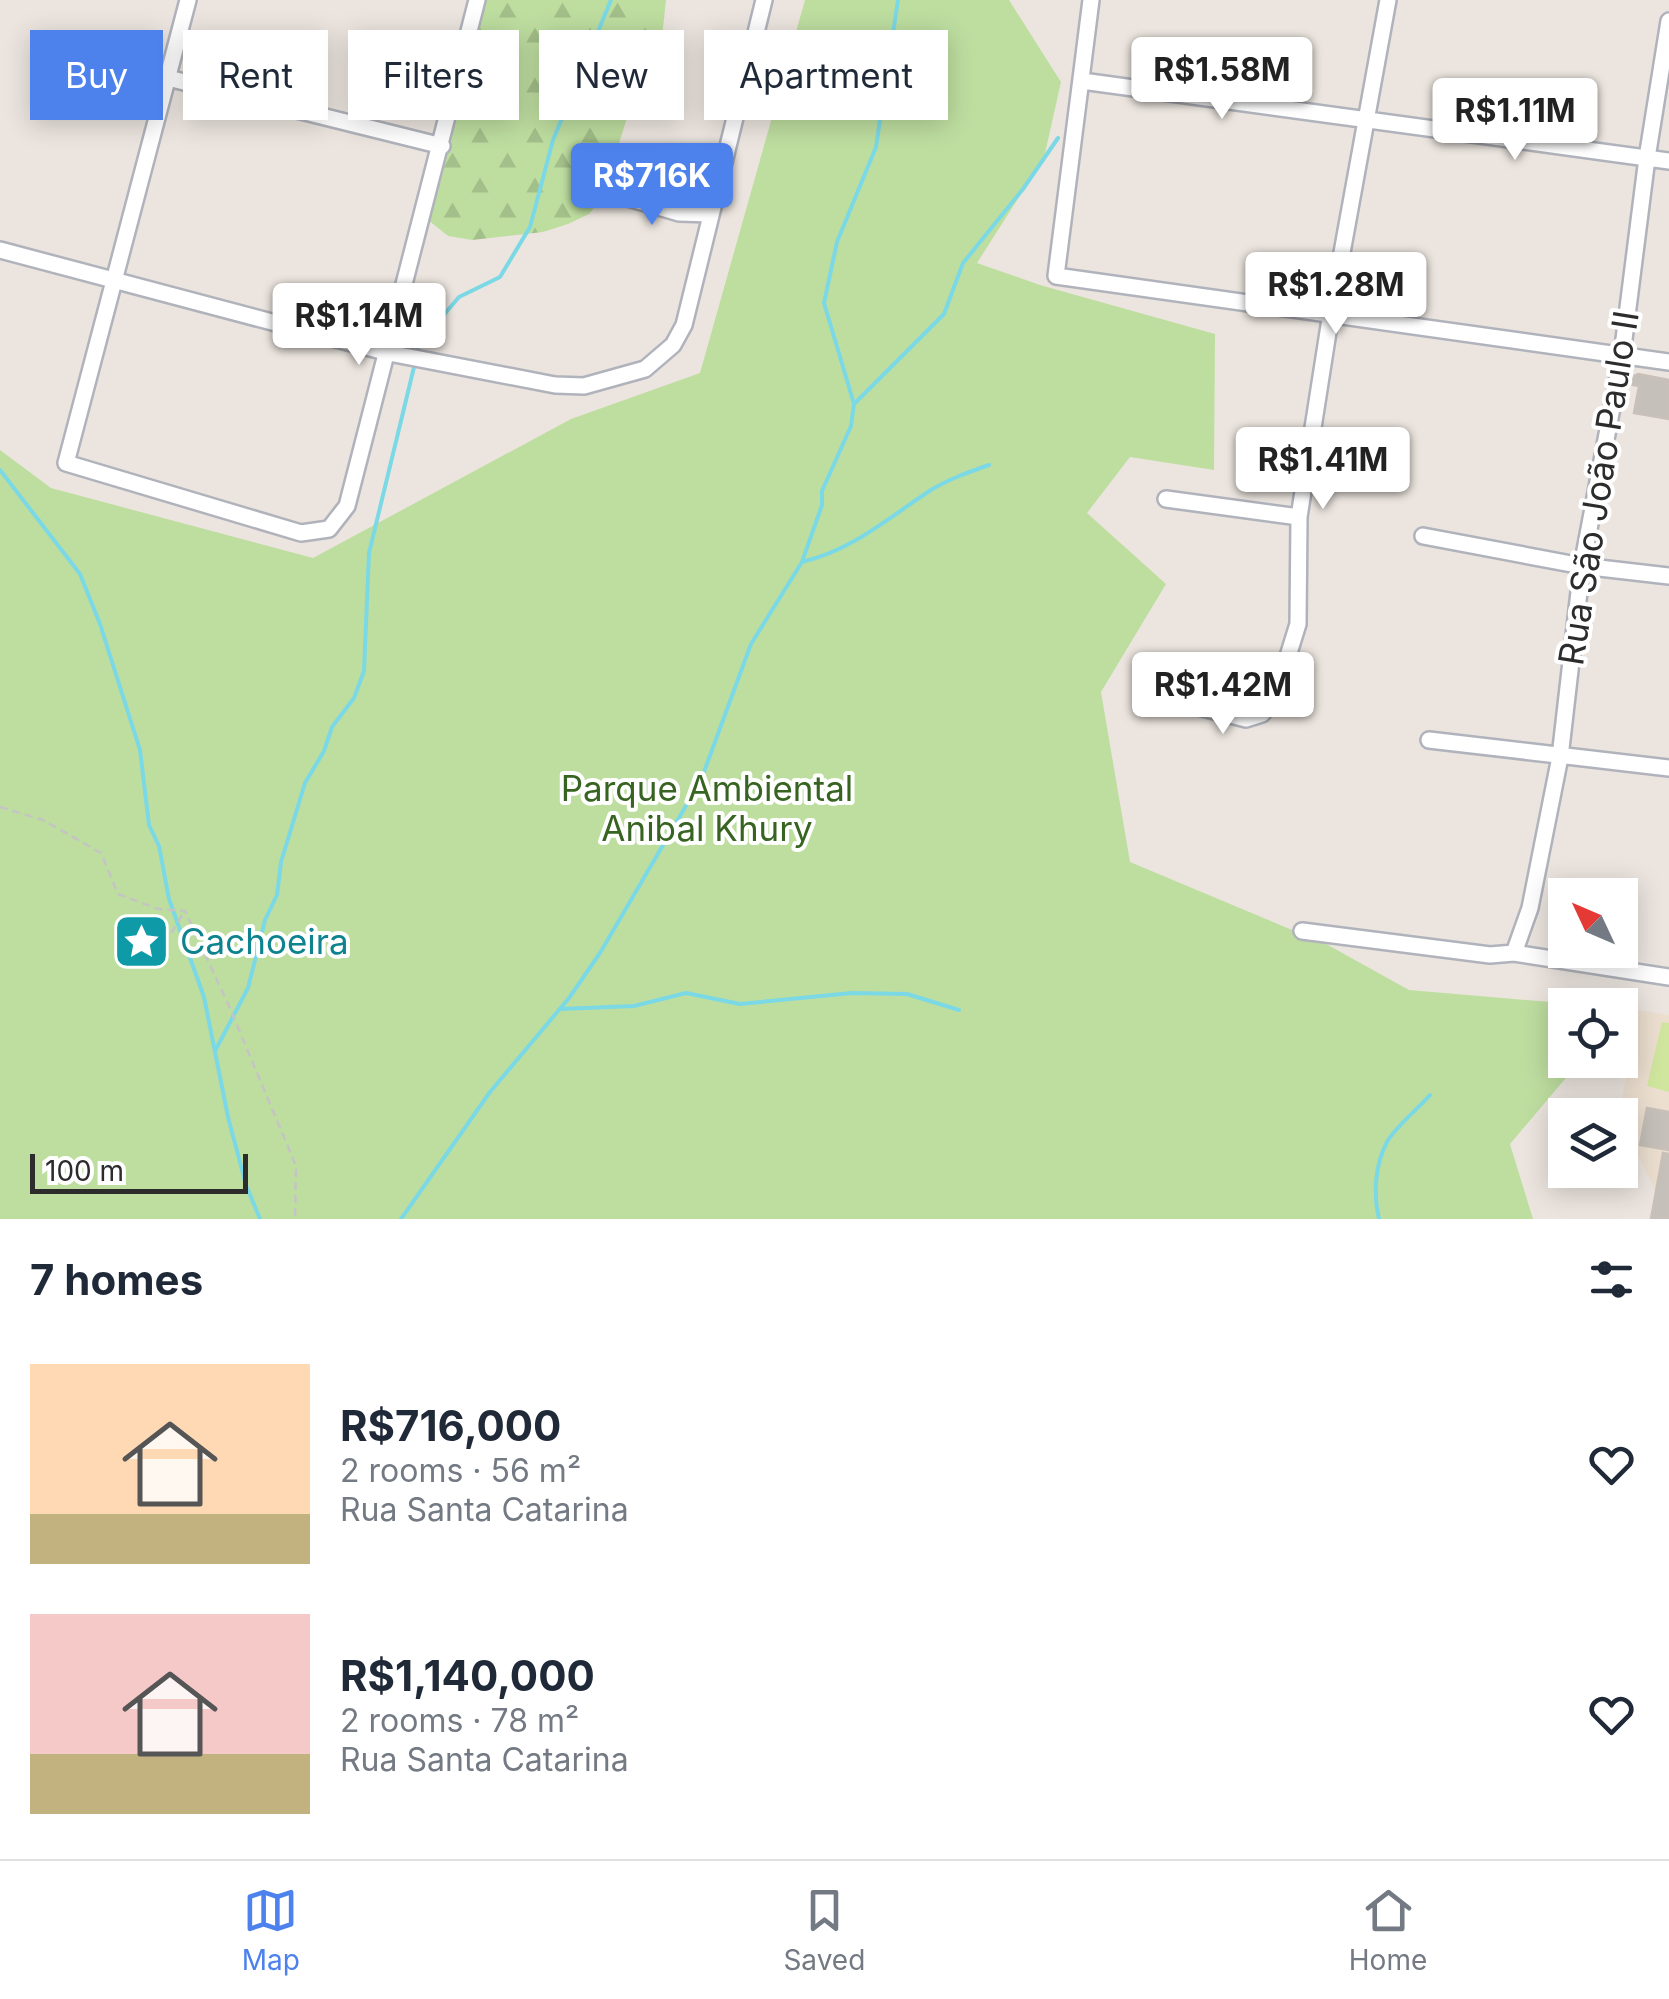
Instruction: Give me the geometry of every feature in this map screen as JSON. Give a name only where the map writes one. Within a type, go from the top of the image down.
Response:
[{"type":"street","points":[[188,0],[66,462],[301,534],[329,528],[347,506],[477,0]]},
{"type":"street","points":[[0,250],[389,353],[555,385],[584,386],[645,369],[673,345],[684,325],[764,0]]},
{"type":"street","points":[[1091,0],[1056,276],[1669,362]]},
{"type":"street","points":[[1151,695],[1246,719],[1262,714],[1275,698],[1298,624],[1300,518],[1331,314],[1388,0]]},
{"type":"street","name":"Rua São João Paulo II","points":[[1514,953],[1530,908],[1560,757],[1582,566],[1622,355],[1669,20]]},
{"type":"street","points":[[168,78],[442,146]]},
{"type":"street","points":[[1082,81],[1669,161]]},
{"type":"street","points":[[600,190],[679,213],[711,214]]},
{"type":"street","points":[[1166,499],[1300,518]]},
{"type":"street","points":[[1424,536],[1582,566],[1669,576]]},
{"type":"street","points":[[1429,740],[1669,768]]},
{"type":"street","points":[[1302,931],[1490,955],[1514,953],[1669,977]]},
{"type":"path","points":[[0,807],[44,820],[101,853],[110,866],[118,894],[158,908],[185,910]]},
{"type":"path","points":[[144,927],[172,932],[185,910]]},
{"type":"path","points":[[185,910],[296,1166],[295,1219]]},
{"type":"shaded area","points":[[1638,1010],[1669,1015],[1669,1219],[1638,1155],[1638,1098],[1622,1098],[1626,1078],[1638,1078]]},
{"type":"green space","points":[[479,0],[666,0],[663,30],[539,30],[539,120],[626,120],[602,198],[589,214],[543,232],[472,240],[448,236],[428,220],[451,120],[519,120],[519,30],[472,30]]},
{"type":"green space","name":"Parque Ambiental Anibal Khury","points":[[805,0],[1009,0],[1061,82],[1044,158],[977,263],[1040,285],[1215,334],[1214,470],[1130,457],[1087,513],[1166,584],[1101,692],[1130,862],[1328,945],[1409,990],[1548,1002],[1548,1078],[1566,1078],[1510,1144],[1533,1219],[0,1219],[0,450],[51,488],[313,558],[571,419],[700,373],[771,120],[948,120],[948,30],[797,30]]},
{"type":"green space","points":[[1662,1022],[1669,1023],[1669,1092],[1647,1086]]},
{"type":"building","points":[[1638,374],[1669,380],[1669,419],[1634,413],[1639,386],[1628,384],[1629,378]]},
{"type":"building","points":[[1647,1108],[1669,1112],[1669,1150],[1640,1145]]},
{"type":"building","points":[[1663,1153],[1669,1154],[1669,1219],[1651,1219]]},
{"type":"waterway","points":[[417,354],[419,344],[459,297],[500,277],[530,227],[553,140],[611,0]]},
{"type":"waterway","points":[[401,1219],[490,1092],[569,998],[600,953],[701,780],[751,644],[802,562],[822,505],[822,491],[851,426],[854,404],[824,303],[837,242],[876,147],[898,0]]},
{"type":"waterway","points":[[854,404],[944,314],[963,263],[1058,138]]},
{"type":"waterway","points":[[215,1051],[248,988],[265,920],[277,895],[281,862],[305,783],[324,751],[332,727],[354,698],[364,671],[369,553],[415,363]]},
{"type":"waterway","points":[[802,562],[838,550],[938,486],[989,465]]},
{"type":"waterway","points":[[0,470],[80,574],[100,624],[140,750],[149,825],[159,846],[169,899],[204,997],[228,1117],[246,1185],[260,1219]]},
{"type":"waterway","points":[[560,1009],[634,1006],[686,993],[740,1004],[852,993],[907,994],[959,1010]]},
{"type":"waterway","points":[[1379,1219],[1376,1180],[1383,1151],[1396,1130],[1430,1095]]},
{"type":"place","name":"Cachoeira","points":[[141,942]]}]
